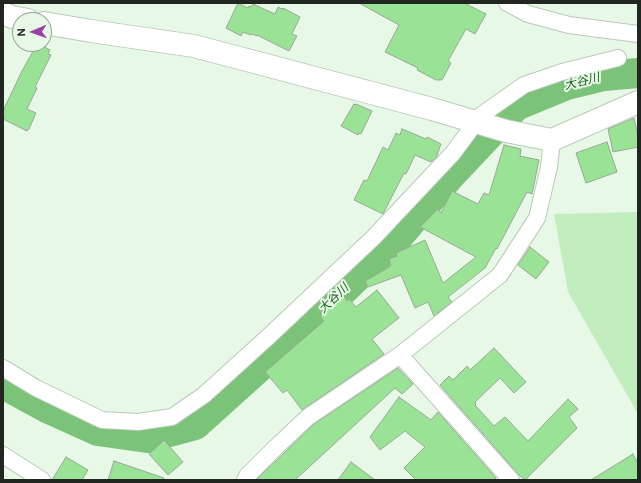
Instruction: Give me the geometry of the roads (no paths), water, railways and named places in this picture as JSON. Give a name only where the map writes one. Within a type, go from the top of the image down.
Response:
[{"type":"street","points":[[507,3],[528,14],[569,25],[638,34]]},
{"type":"street","points":[[52,24],[194,46],[432,109],[506,131],[552,140],[638,102]]},
{"type":"street","points":[[3,368],[36,388],[102,420],[138,422],[172,417],[204,395],[374,237],[453,153],[478,123],[480,116],[524,85],[562,72],[618,58]]},
{"type":"street","points":[[245,480],[247,476],[308,416],[400,355],[500,275],[537,218],[549,167],[552,140]]},
{"type":"street","points":[[400,355],[511,480]]},
{"type":"street","points":[[3,455],[42,480]]},
{"type":"waterway","name":"大谷川","points":[[3,384],[47,408],[98,431],[147,438],[195,425],[327,306],[399,236],[449,177],[516,106],[567,85],[604,76],[638,73]]}]
